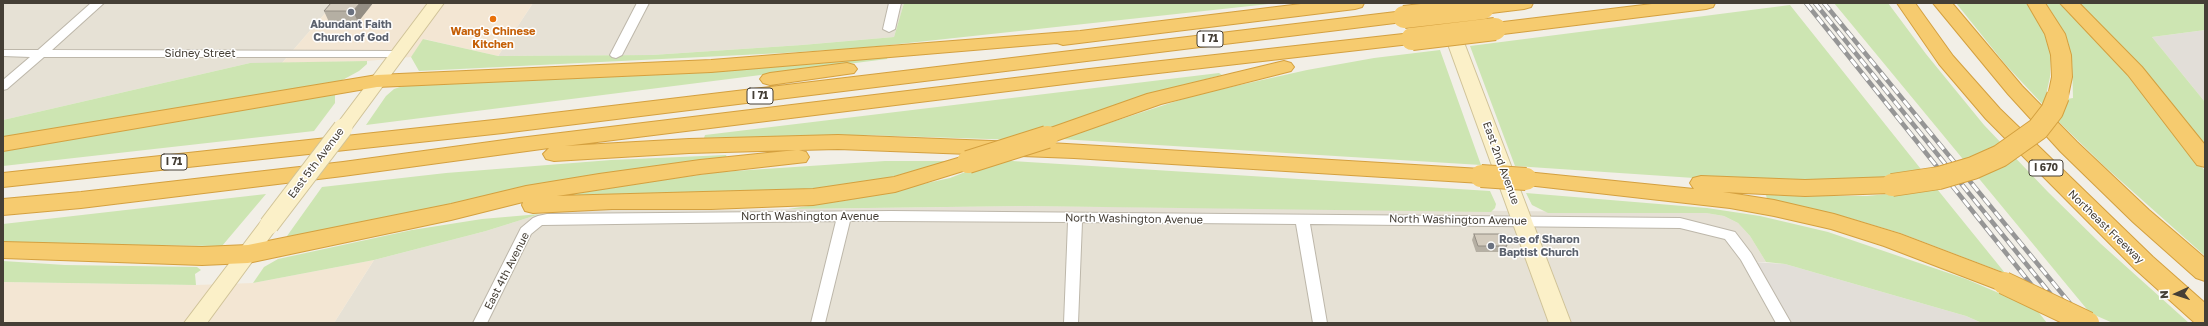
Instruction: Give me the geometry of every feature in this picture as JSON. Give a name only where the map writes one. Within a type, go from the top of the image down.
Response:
[{"type":"highway","points":[[346,143],[524,113],[1077,36],[1355,3]]},
{"type":"highway","name":"I 71","points":[[3,180],[656,108],[1124,50],[1524,3]]},
{"type":"highway","name":"I 71","points":[[3,207],[81,200],[343,169],[526,144],[1082,76],[1361,45],[1706,3]]},
{"type":"highway","name":"Northeast Freeway","points":[[1906,3],[1946,60],[1993,114],[2138,258],[2205,317]]},
{"type":"highway","points":[[1942,3],[2015,90],[2069,147],[2141,216],[2205,272]]},
{"type":"highway","points":[[1526,179],[1596,177],[1805,188],[1892,185],[1939,178],[1974,168],[2000,156],[2038,129],[2052,111],[2058,96],[2062,77],[2061,55],[2055,34],[2036,3]]},
{"type":"highway","points":[[2069,3],[2136,71],[2205,160]]},
{"type":"highway","points":[[3,144],[372,89],[711,66],[1077,36]]},
{"type":"highway","points":[[450,212],[612,201],[711,201],[813,197],[895,184],[969,155],[1047,137],[1154,99],[1218,82],[1306,62],[1361,45]]},
{"type":"highway","points":[[343,169],[688,146],[838,142],[969,155]]},
{"type":"highway","points":[[3,250],[202,256],[248,254],[450,212],[526,194],[592,182],[700,167],[778,159],[1074,151],[1526,179],[1730,200],[1774,208],[1834,222],[1892,240],[2004,283],[2088,323]]},
{"type":"street","points":[[3,86],[98,3]]},
{"type":"street","name":"East 5th Avenue","points":[[195,323],[436,3]]},
{"type":"street","points":[[616,54],[643,3]]},
{"type":"street","points":[[888,29],[895,3]]},
{"type":"street","name":"East 2nd Avenue","points":[[1441,3],[1560,323]]},
{"type":"street","name":"Sidney Street","points":[[3,52],[397,54]]},
{"type":"street","points":[[818,323],[844,217]]},
{"type":"street","name":"North Washington Avenue","points":[[538,221],[556,218],[844,217],[1302,219],[1680,223],[1730,235],[1746,257],[1784,323]]},
{"type":"street","points":[[1071,323],[1075,218]]},
{"type":"street","points":[[1302,219],[1320,323]]},
{"type":"street","name":"East 4th Avenue","points":[[480,323],[526,231],[538,221]]},
{"type":"shaded area","points":[[3,3],[334,3],[282,63],[250,63],[3,120]]},
{"type":"shaded area","points":[[334,3],[533,3],[498,56],[424,39],[411,57],[367,61],[282,63]]},
{"type":"shaded area","points":[[533,3],[904,3],[894,37],[652,55],[498,56]]},
{"type":"shaded area","points":[[2205,30],[2205,102],[2152,37]]},
{"type":"shaded area","points":[[1025,206],[1706,213],[1724,216],[1738,223],[1750,236],[1766,262],[1754,262],[1787,323],[334,323],[374,260],[486,231],[540,214],[583,209],[720,210]]},
{"type":"shaded area","points":[[374,260],[334,323],[3,323],[3,282],[196,285],[253,283]]},
{"type":"shaded area","points":[[1753,262],[1785,264],[1966,316],[1982,323],[1788,323]]},
{"type":"green space","points":[[904,3],[1278,3],[862,48],[783,53],[419,71],[411,57],[423,39],[498,56],[652,55],[894,37]]},
{"type":"green space","points":[[1834,3],[1888,3],[1926,54],[1984,125],[2048,192],[2101,244],[2189,323],[2113,323],[2090,313]]},
{"type":"green space","points":[[1956,3],[2029,3],[2046,31],[2051,49],[2050,77],[2046,95],[2061,100],[2073,98],[2072,61],[2068,42],[2046,3],[2063,3],[2133,77],[2205,171],[2205,256],[2103,165],[2060,123],[2005,64]]},
{"type":"green space","points":[[2079,3],[2205,3],[2205,30],[2152,37],[2205,102],[2205,147],[2133,58]]},
{"type":"green space","points":[[1790,5],[1924,173],[1854,181],[1739,181],[1515,166],[1470,46]]},
{"type":"green space","points":[[1440,50],[1481,165],[1060,139],[1195,95],[1307,70],[1374,58]]},
{"type":"green space","points":[[888,56],[887,59],[366,125],[386,96],[394,89],[403,86],[646,75]]},
{"type":"green space","points":[[367,61],[367,64],[359,71],[337,83],[3,138],[3,120],[250,63]]},
{"type":"green space","points":[[1219,73],[1222,75],[1165,90],[1020,140],[862,135],[704,138],[705,135]]},
{"type":"green space","points":[[335,93],[335,103],[314,131],[3,166],[3,148]]},
{"type":"green space","points":[[726,155],[727,157],[725,159],[290,237],[287,236],[322,187],[446,173],[611,160]]},
{"type":"green space","points":[[996,160],[1490,191],[1496,204],[1495,208],[1491,212],[1025,206],[788,209],[854,199],[950,178]]},
{"type":"green space","points":[[885,161],[949,161],[881,180],[794,192],[567,196],[571,193],[719,172]]},
{"type":"green space","points":[[1937,189],[2005,273],[1900,233],[1846,217],[1767,199],[1766,195],[1867,196]]},
{"type":"green space","points":[[1526,193],[1707,208],[1760,216],[1828,232],[1966,279],[2036,309],[2047,323],[1982,323],[1966,316],[1785,264],[1766,262],[1750,236],[1738,223],[1724,216],[1706,213],[1548,213],[1532,205]]},
{"type":"green space","points":[[266,194],[222,246],[3,244],[3,224]]},
{"type":"green space","points":[[540,214],[486,231],[374,260],[253,283],[264,267],[278,259],[412,230],[482,219]]},
{"type":"green space","points":[[3,261],[65,265],[197,267],[201,270],[195,274],[196,285],[3,282]]},
{"type":"building","points":[[331,3],[360,3],[353,11],[324,11]]},
{"type":"building","points":[[1474,234],[1502,234],[1507,246],[1478,246]]},
{"type":"railway","points":[[1806,3],[2062,323]]},
{"type":"railway","points":[[1815,3],[2074,323]]},
{"type":"railway","points":[[1824,3],[2086,323]]},
{"type":"place","name":"Abundant Faith Church of God","points":[[351,12]]},
{"type":"place","name":"Wang's Chinese Kitchen","points":[[493,19]]},
{"type":"place","name":"Rose of Sharon Baptist Church","points":[[1491,246]]}]
